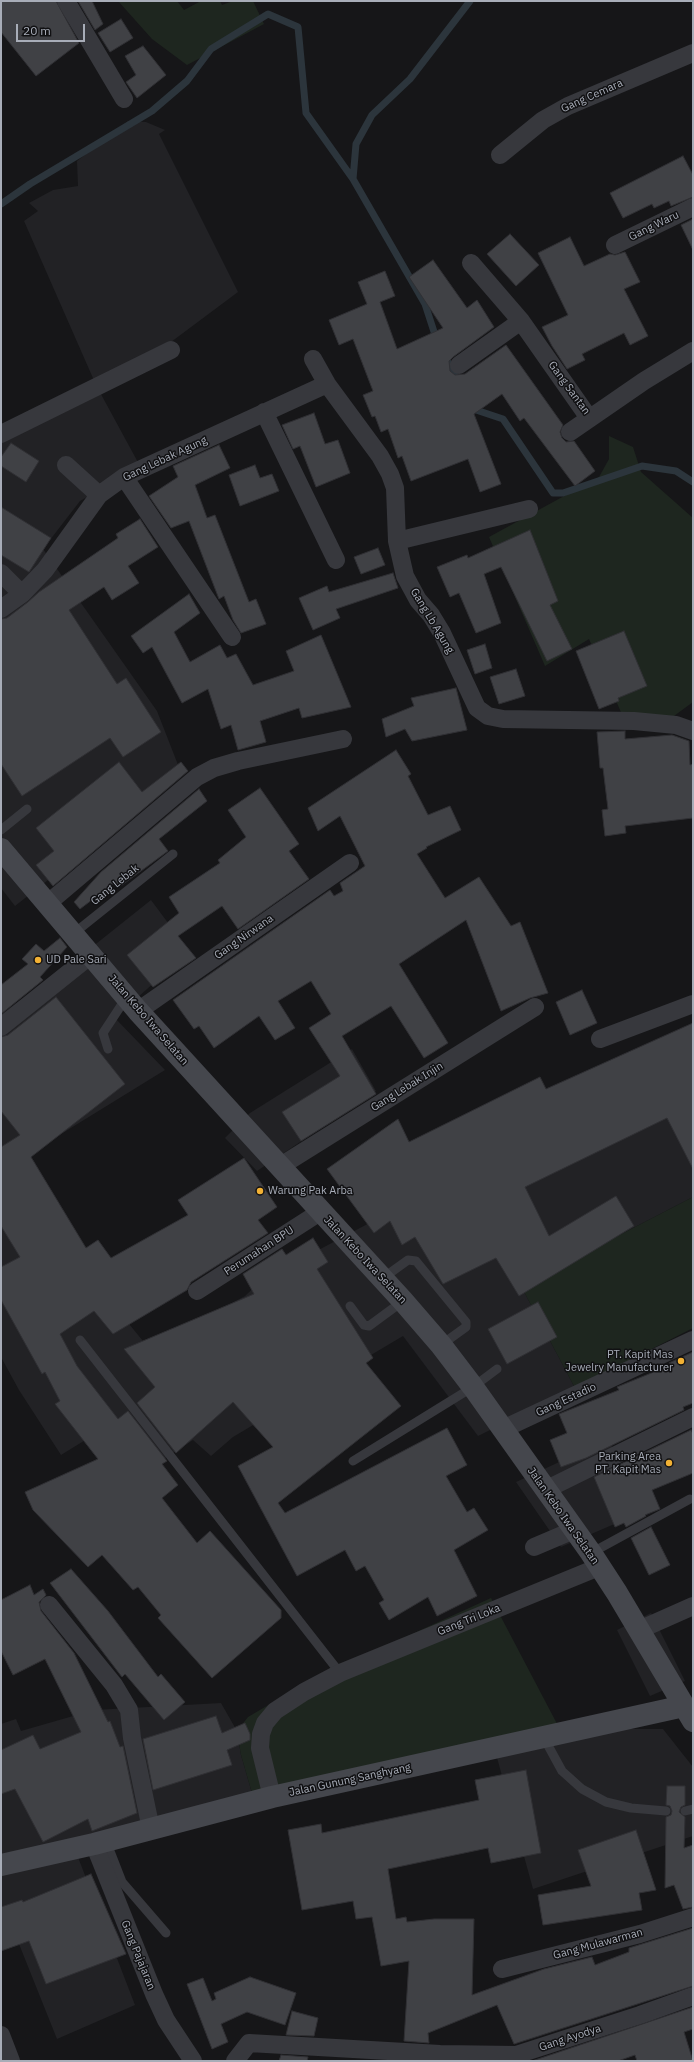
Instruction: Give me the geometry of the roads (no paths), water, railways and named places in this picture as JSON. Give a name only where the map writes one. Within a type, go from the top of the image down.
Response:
[{"type":"street","points":[[66,1],[124,99]]},
{"type":"street","name":"Gang Cemara","points":[[500,155],[543,120],[568,106],[693,53]]},
{"type":"street","name":"Gang Waru","points":[[615,245],[693,208]]},
{"type":"street","name":"Gang Santan","points":[[471,263],[521,321],[589,418],[644,381],[693,351]]},
{"type":"street","points":[[459,365],[521,321]]},
{"type":"street","points":[[1,434],[171,350]]},
{"type":"street","name":"Gang Lb Agung","points":[[313,359],[326,384],[380,456],[390,474],[394,488],[397,542],[400,559],[418,600],[431,615],[442,633],[477,708],[488,716],[503,719],[655,722],[676,725],[693,731]]},
{"type":"street","name":"Gang Lebak Agung","points":[[1,609],[22,594],[45,570],[99,495],[124,477],[326,384]]},
{"type":"street","points":[[264,412],[336,560]]},
{"type":"street","points":[[570,432],[589,418]]},
{"type":"street","points":[[66,465],[99,495]]},
{"type":"street","points":[[124,477],[232,636]]},
{"type":"street","points":[[397,542],[529,509]]},
{"type":"street","points":[[1,573],[22,594]]},
{"type":"street","points":[[47,904],[197,777],[214,768],[238,761],[343,739]]},
{"type":"street","name":"Jalan Kebo Iwa Selatan","points":[[1,850],[132,1004],[320,1212],[383,1278],[441,1345],[474,1387],[595,1560],[690,1709]]},
{"type":"street","name":"Gang Nirwana","points":[[132,1004],[350,863]]},
{"type":"street","points":[[1,1027],[91,955]]},
{"type":"street","points":[[600,1039],[693,1004]]},
{"type":"street","name":"Gang Lebak Injin","points":[[279,1167],[535,1007]]},
{"type":"street","name":"Perumahan BPU","points":[[197,1291],[320,1212]]},
{"type":"street","name":"Gang Estadio","points":[[503,1429],[693,1340]]},
{"type":"street","points":[[545,1490],[693,1417]]},
{"type":"street","points":[[534,1547],[574,1530]]},
{"type":"street","name":"Gang Tri Loka","points":[[272,1797],[260,1748],[261,1734],[265,1723],[281,1707],[340,1673],[595,1560]]},
{"type":"street","points":[[49,1605],[114,1685],[129,1710],[132,1738],[151,1829]]},
{"type":"street","points":[[639,1630],[693,1606]]},
{"type":"street","name":"Jalan Gunung Sanghyang","points":[[1,1865],[100,1842],[272,1797],[544,1738],[690,1709]]},
{"type":"street","name":"Gang Pajajaran","points":[[100,1842],[154,1994],[166,2020],[193,2061]]},
{"type":"street","name":"Gang Mulawarman","points":[[502,1969],[640,1934],[693,1917]]},
{"type":"street","name":"Gang Ayodya","points":[[235,2061],[248,2043],[440,2057],[516,2055],[640,2015],[693,1996]]},
{"type":"street","points":[[1,2035],[11,2061]]},
{"type":"lane","points":[[1,830],[27,809]]},
{"type":"lane","name":"Gang Lebak","points":[[73,934],[173,854]]},
{"type":"lane","points":[[108,1049],[103,1033],[132,1004]]},
{"type":"lane","points":[[383,1278],[408,1260],[416,1261],[466,1322],[466,1327],[441,1345]]},
{"type":"lane","points":[[350,1306],[364,1325],[369,1326],[403,1301]]},
{"type":"lane","points":[[80,1340],[340,1673]]},
{"type":"lane","points":[[353,1461],[474,1387],[497,1369]]},
{"type":"lane","points":[[595,1560],[690,1500]]},
{"type":"lane","points":[[544,1738],[562,1771],[582,1789],[606,1802],[631,1808],[666,1811]]},
{"type":"lane","points":[[100,1842],[122,1882],[166,1933]]},
{"type":"waterway","points":[[437,341],[425,304],[353,179],[356,144],[372,115],[410,79],[470,1]]},
{"type":"waterway","points":[[1,204],[30,184],[152,111],[187,81],[211,49],[268,14],[298,27],[306,113],[353,179]]},
{"type":"waterway","points":[[445,357],[459,383]]},
{"type":"waterway","points":[[472,406],[473,409],[503,419],[553,493],[563,493],[642,466],[676,471],[693,482]]},
{"type":"place","name":"UD Pale Sari","points":[[38,960]]},
{"type":"place","name":"Warung Pak Arba","points":[[260,1191]]},
{"type":"place","name":"PT. Kapit Mas Jewelry Manufacturer","points":[[681,1361]]},
{"type":"place","name":"Parking Area PT. Kapit Mas","points":[[669,1463]]}]
